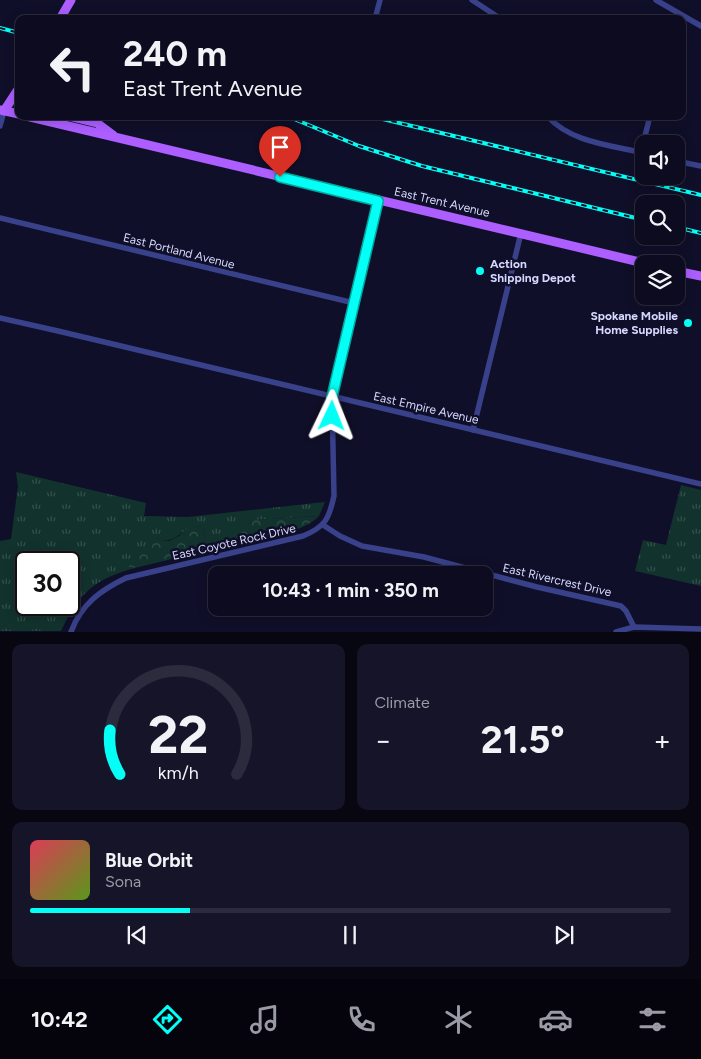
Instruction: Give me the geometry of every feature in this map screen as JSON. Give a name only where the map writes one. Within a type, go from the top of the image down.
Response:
[{"type":"main road","points":[[62,15],[71,0]]},
{"type":"main road","points":[[15,93],[2,110],[15,113]]},
{"type":"main road","name":"East Trent Avenue","points":[[43,120],[635,261]]},
{"type":"main road","points":[[85,120],[97,123],[118,138]]},
{"type":"main road","points":[[685,272],[701,276]]},
{"type":"street","points":[[376,15],[380,0]]},
{"type":"street","points":[[472,0],[495,15]]},
{"type":"street","points":[[657,0],[682,15]]},
{"type":"street","points":[[686,17],[701,26]]},
{"type":"street","points":[[0,126],[2,110]]},
{"type":"street","points":[[550,120],[567,133],[582,139],[635,151]]},
{"type":"street","points":[[646,135],[649,120]]},
{"type":"street","points":[[685,162],[701,166]]},
{"type":"street","points":[[323,525],[331,511],[334,496],[332,397],[378,201]]},
{"type":"street","name":"East Portland Avenue","points":[[0,218],[354,303]]},
{"type":"street","points":[[473,430],[521,234]]},
{"type":"street","name":"East Empire Avenue","points":[[0,318],[701,484]]},
{"type":"street","name":"East Rivercrest Drive","points":[[323,525],[340,536],[362,546],[424,558],[536,587],[620,606],[626,611],[634,627]]},
{"type":"street","name":"East Coyote Rock Drive","points":[[71,632],[74,622],[87,605],[104,589],[126,578],[303,536],[323,525]]},
{"type":"street","points":[[616,632],[634,627],[701,629]]},
{"type":"green space","points":[[16,472],[146,503],[144,516],[188,517],[325,502],[319,516],[254,520],[224,539],[217,548],[220,549],[200,552],[205,540],[204,530],[198,526],[192,527],[177,537],[160,541],[129,567],[135,568],[121,572],[98,583],[89,589],[80,600],[80,551],[15,551],[15,616],[69,616],[61,631],[0,631],[0,541],[11,539],[18,486]]},
{"type":"green space","points":[[681,485],[701,490],[701,586],[635,571],[643,540],[666,545]]},
{"type":"green space","points":[[319,516],[299,529],[287,533],[259,541],[217,548],[223,539],[254,520]]},
{"type":"green space","points":[[190,526],[198,526],[204,530],[205,540],[200,552],[135,568],[129,567],[128,561],[134,552],[160,541],[169,541],[179,536]]},
{"type":"railway","points":[[0,28],[15,32]]},
{"type":"railway","points":[[297,120],[359,146],[422,166],[635,218]]},
{"type":"railway","points":[[387,120],[701,195]]},
{"type":"railway","points":[[685,229],[701,233]]},
{"type":"place","name":"Action Shipping Depot","points":[[480,271]]},
{"type":"place","name":"Spokane Mobile Home Supplies","points":[[688,323]]},
{"type":"route","points":[[280,177],[378,201],[332,397],[332,416]]}]
